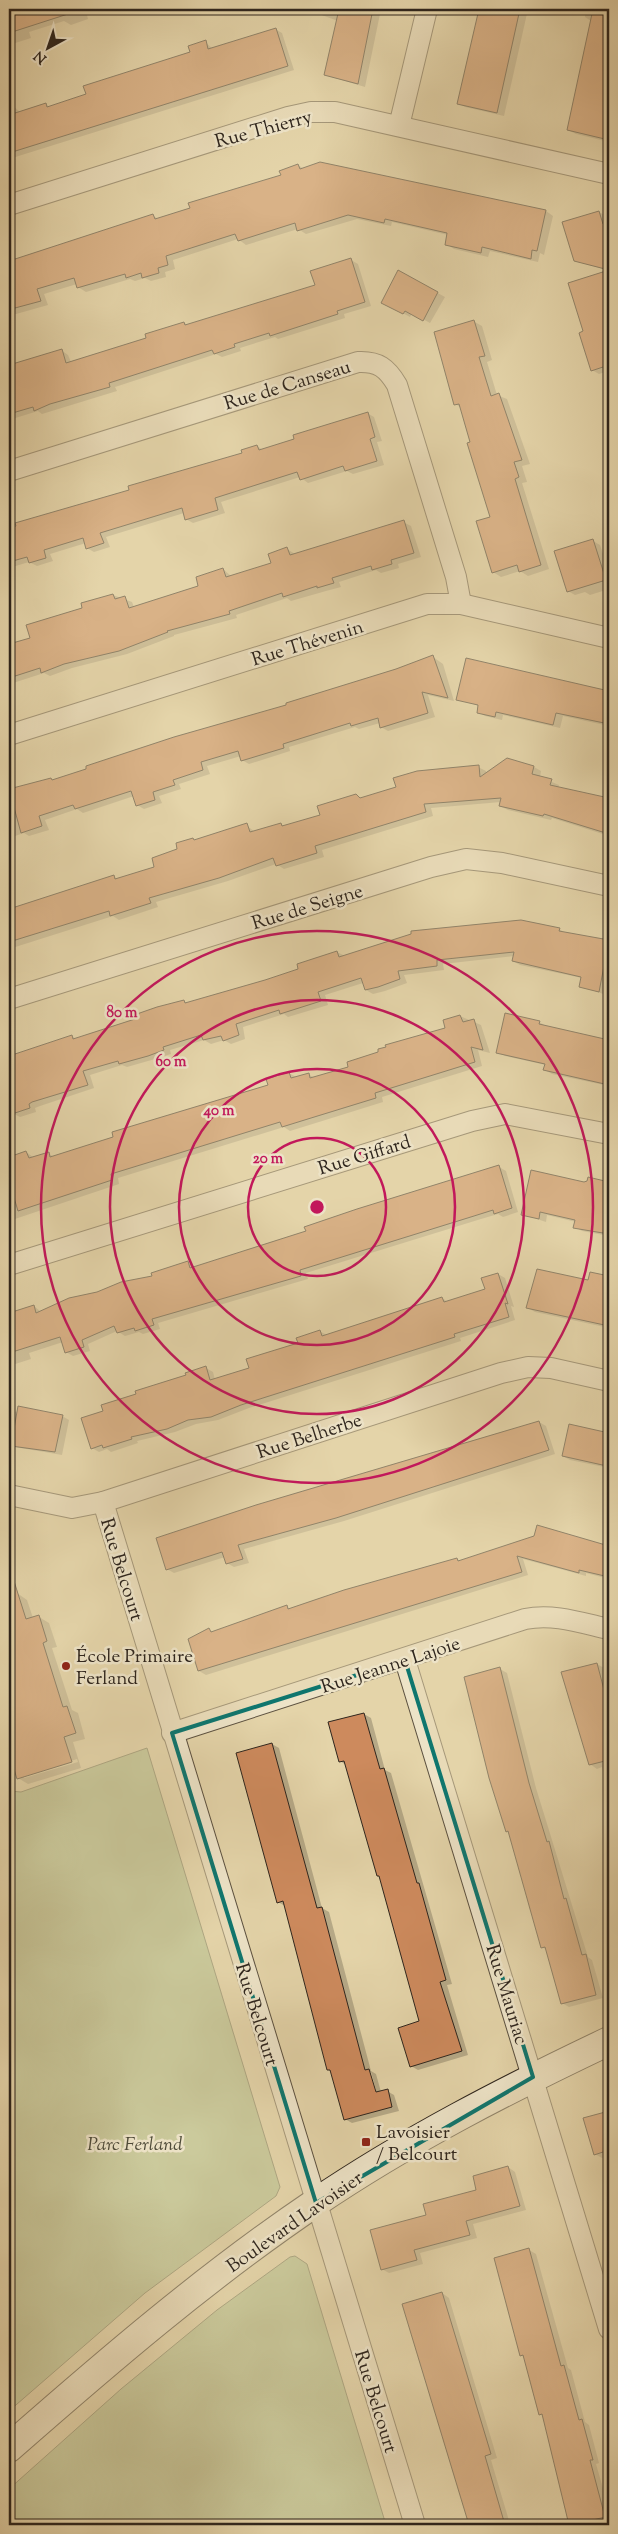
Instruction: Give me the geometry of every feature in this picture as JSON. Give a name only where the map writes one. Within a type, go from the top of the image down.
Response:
[{"type":"street","points":[[399,126],[427,9]]},
{"type":"street","name":"Rue Thierry","points":[[9,205],[279,120],[311,112],[335,112],[609,174]]},
{"type":"street","name":"Rue de Canseau","points":[[9,471],[358,362],[370,361],[382,365],[397,385],[456,576],[460,604]]},
{"type":"street","name":"Rue Thévenin","points":[[9,735],[427,604],[460,604],[609,638]]},
{"type":"street","name":"Rue de Seigne","points":[[9,1000],[431,867],[466,859],[502,863],[609,886]]},
{"type":"street","name":"Rue Giffard","points":[[9,1265],[472,1121],[505,1114],[609,1134]]},
{"type":"street","name":"Rue Belherbe","points":[[9,1496],[72,1508],[103,1502],[501,1373],[528,1367],[551,1368],[609,1381]]},
{"type":"street","name":"Rue Belcourt","points":[[103,1502],[415,2525]]},
{"type":"street","name":"Rue Jeanne Lajoie","points":[[172,1733],[540,1616],[609,1629]]},
{"type":"street","name":"Rue Mauriac","points":[[405,1660],[609,2329]]},
{"type":"street","name":"Boulevard Lavoisier","points":[[9,2448],[200,2288],[316,2203],[441,2126],[533,2077],[609,2041]]},
{"type":"highlighted area","points":[[405,1660],[533,2077],[316,2203],[172,1733]]},
{"type":"green space","name":"Parc Ferland","points":[[147,1748],[280,2187],[276,2196],[145,2293],[9,2411],[9,1791],[21,1792]]},
{"type":"green space","points":[[295,2256],[307,2264],[386,2525],[9,2525],[9,2489],[121,2389],[217,2310],[290,2257]]},
{"type":"building","points":[[9,9],[71,9],[71,13],[9,33]]},
{"type":"building","points":[[339,9],[373,9],[358,84],[324,75]]},
{"type":"building","points":[[479,9],[520,9],[497,113],[457,104]]},
{"type":"building","points":[[593,9],[609,9],[609,140],[567,130]]},
{"type":"building","points":[[276,28],[288,66],[9,153],[9,115],[46,103],[47,107],[86,94],[83,86],[190,52],[188,46],[206,40],[208,49]]},
{"type":"building","points":[[320,162],[546,210],[537,251],[532,250],[531,259],[482,247],[481,253],[445,245],[447,233],[385,219],[384,223],[348,215],[297,231],[295,223],[238,241],[235,234],[166,256],[168,265],[158,268],[159,273],[142,278],[141,273],[126,278],[125,274],[77,288],[74,278],[37,289],[41,301],[15,308],[9,287],[9,261],[153,214],[155,219],[190,208],[188,203],[281,175],[279,171],[298,164],[300,169]]},
{"type":"building","points":[[599,211],[603,224],[609,222],[609,270],[574,261],[562,222]]},
{"type":"building","points":[[351,258],[365,302],[337,311],[338,314],[270,336],[269,333],[234,344],[235,347],[214,354],[212,350],[109,383],[110,387],[50,404],[34,411],[33,407],[9,414],[9,365],[62,349],[66,363],[146,338],[145,334],[184,322],[185,325],[315,285],[310,271]]},
{"type":"building","points":[[398,270],[438,292],[423,321],[405,311],[403,314],[381,303]]},
{"type":"building","points":[[609,270],[609,365],[591,371],[579,333],[583,331],[568,283]]},
{"type":"building","points":[[474,320],[485,356],[479,357],[491,396],[499,393],[522,460],[514,462],[519,477],[515,479],[541,565],[519,572],[517,565],[492,573],[476,521],[490,517],[467,443],[470,442],[459,404],[454,405],[434,332]]},
{"type":"building","points":[[368,412],[375,437],[370,439],[377,461],[345,471],[343,466],[300,480],[297,472],[215,498],[218,510],[185,520],[182,508],[100,533],[104,543],[86,549],[83,538],[44,550],[46,558],[29,563],[27,557],[9,562],[9,528],[16,526],[15,523],[129,490],[128,486],[242,453],[241,450],[257,445],[259,450],[294,439],[293,435]]},
{"type":"building","points":[[404,520],[414,553],[391,560],[392,564],[372,570],[371,566],[332,578],[334,583],[317,588],[317,586],[283,597],[282,593],[229,611],[230,614],[167,631],[119,651],[64,664],[41,673],[40,668],[9,678],[9,644],[30,638],[26,625],[82,608],[81,603],[113,594],[115,599],[125,596],[129,608],[198,586],[196,577],[223,568],[226,577],[271,563],[268,554],[287,547],[290,555]]},
{"type":"building","points":[[593,539],[606,580],[567,592],[554,551]]},
{"type":"building","points":[[433,655],[448,698],[422,692],[428,713],[380,728],[378,718],[351,726],[350,723],[283,744],[284,748],[241,761],[238,751],[201,762],[203,770],[173,780],[175,785],[153,792],[155,800],[136,806],[131,791],[75,809],[73,805],[39,816],[42,826],[21,833],[9,789],[51,778],[52,780],[86,769],[86,766],[174,737],[286,705],[286,703],[396,669]]},
{"type":"building","points":[[466,658],[609,691],[609,724],[556,713],[553,725],[496,712],[495,717],[477,713],[478,705],[456,700]]},
{"type":"building","points":[[507,758],[534,766],[532,774],[552,779],[550,785],[609,798],[609,834],[544,814],[543,816],[499,806],[501,798],[424,804],[426,812],[315,846],[317,853],[276,866],[273,858],[219,878],[149,898],[151,903],[110,916],[109,911],[9,942],[9,909],[114,875],[115,879],[154,867],[152,858],[177,849],[176,843],[193,838],[194,840],[247,823],[250,832],[281,823],[282,826],[320,815],[317,806],[356,794],[360,798],[396,787],[393,778],[417,771],[479,765],[480,777]]},
{"type":"building","points":[[521,920],[560,928],[559,931],[609,940],[599,992],[579,987],[581,977],[512,961],[514,952],[437,960],[437,966],[398,971],[400,979],[378,987],[365,990],[361,978],[318,992],[321,1001],[280,1014],[279,1010],[236,1024],[239,1035],[223,1041],[221,1036],[203,1040],[201,1035],[163,1047],[164,1050],[148,1056],[119,1064],[118,1061],[83,1071],[88,1085],[32,1102],[29,1104],[30,1108],[9,1115],[9,1056],[72,1035],[73,1039],[135,1019],[134,1015],[157,1007],[184,1000],[185,1003],[265,980],[298,969],[297,964],[337,951],[339,957],[411,934],[411,931]]},
{"type":"building","points":[[505,1013],[540,1021],[539,1024],[609,1040],[609,1085],[543,1070],[545,1064],[496,1053]]},
{"type":"building","points":[[460,1015],[463,1022],[474,1019],[483,1050],[471,1047],[475,1062],[375,1093],[376,1098],[282,1127],[280,1122],[111,1174],[112,1180],[18,1211],[9,1181],[9,1157],[26,1151],[29,1158],[49,1152],[50,1157],[113,1137],[112,1132],[268,1085],[266,1079],[289,1072],[291,1078],[309,1073],[310,1078],[348,1067],[347,1062],[378,1052],[378,1049],[386,1047],[385,1045],[445,1028],[443,1020]]},
{"type":"building","points":[[499,1165],[512,1208],[494,1214],[493,1210],[300,1270],[301,1276],[152,1319],[154,1325],[135,1331],[134,1328],[117,1333],[114,1326],[82,1340],[84,1347],[65,1353],[60,1337],[9,1353],[9,1313],[34,1305],[36,1313],[69,1298],[97,1292],[121,1282],[152,1276],[151,1273],[188,1261],[190,1268],[306,1231],[304,1227],[357,1209]]},
{"type":"building","points":[[531,1170],[584,1182],[587,1181],[588,1177],[609,1182],[609,1234],[573,1228],[575,1220],[540,1212],[539,1219],[521,1215]]},
{"type":"building","points":[[537,1269],[588,1280],[590,1272],[609,1276],[609,1326],[526,1308]]},
{"type":"building","points":[[498,1273],[508,1304],[505,1303],[509,1317],[454,1334],[455,1337],[241,1405],[211,1417],[188,1420],[167,1429],[131,1437],[132,1439],[103,1448],[102,1445],[91,1449],[81,1418],[103,1411],[101,1405],[136,1394],[135,1391],[186,1375],[185,1373],[206,1366],[210,1380],[249,1368],[246,1359],[298,1343],[296,1338],[320,1330],[322,1336],[442,1297],[444,1302],[485,1289],[481,1278]]},
{"type":"building","points":[[18,1406],[63,1415],[55,1452],[11,1446]]},
{"type":"building","points":[[539,1421],[549,1450],[336,1518],[238,1545],[243,1559],[226,1564],[222,1552],[166,1570],[156,1538],[256,1505]]},
{"type":"building","points":[[569,1424],[609,1433],[607,1466],[562,1456]]},
{"type":"building","points":[[537,1525],[609,1546],[609,1577],[579,1570],[579,1573],[517,1556],[522,1572],[198,1671],[188,1639],[209,1628],[211,1632],[287,1605],[288,1609],[344,1590],[457,1558],[458,1561],[534,1536]]},
{"type":"building","points":[[13,1578],[26,1619],[39,1615],[47,1641],[43,1643],[63,1707],[67,1706],[76,1733],[64,1737],[72,1762],[17,1779],[9,1753],[9,1579]]},
{"type":"building","points":[[597,1663],[609,1709],[609,1760],[589,1765],[561,1672]]},
{"type":"building","points":[[500,1667],[529,1783],[547,1842],[549,1841],[564,1899],[566,1898],[582,1955],[586,1954],[596,1995],[561,2004],[545,1947],[541,1948],[508,1831],[506,1832],[489,1778],[464,1677]]},
{"type":"building","points":[[364,1713],[380,1769],[384,1768],[417,1883],[419,1883],[446,1980],[440,1982],[462,2051],[410,2067],[398,2028],[419,2021],[379,1876],[377,1876],[344,1761],[339,1762],[328,1722]]},
{"type":"building","points":[[272,1743],[317,1908],[322,1907],[365,2070],[369,2069],[376,2092],[388,2089],[392,2107],[344,2120],[330,2070],[327,2070],[283,1901],[277,1903],[236,1753]]},
{"type":"building","points":[[609,2111],[609,2150],[594,2155],[583,2118]]},
{"type":"building","points":[[508,2166],[520,2206],[466,2221],[470,2235],[414,2250],[417,2260],[381,2270],[370,2230],[426,2215],[423,2204],[476,2190],[473,2176]]},
{"type":"building","points":[[529,2248],[561,2366],[564,2365],[579,2420],[582,2419],[593,2460],[590,2460],[605,2517],[573,2525],[569,2525],[542,2414],[539,2415],[523,2355],[520,2356],[494,2258]]},
{"type":"building","points":[[442,2292],[491,2454],[485,2456],[505,2525],[469,2525],[402,2304]]},
{"type":"place","name":"École Primaire Ferland","points":[[66,1666]]},
{"type":"place","name":"Lavoisier / Belcourt","points":[[366,2142]]}]
